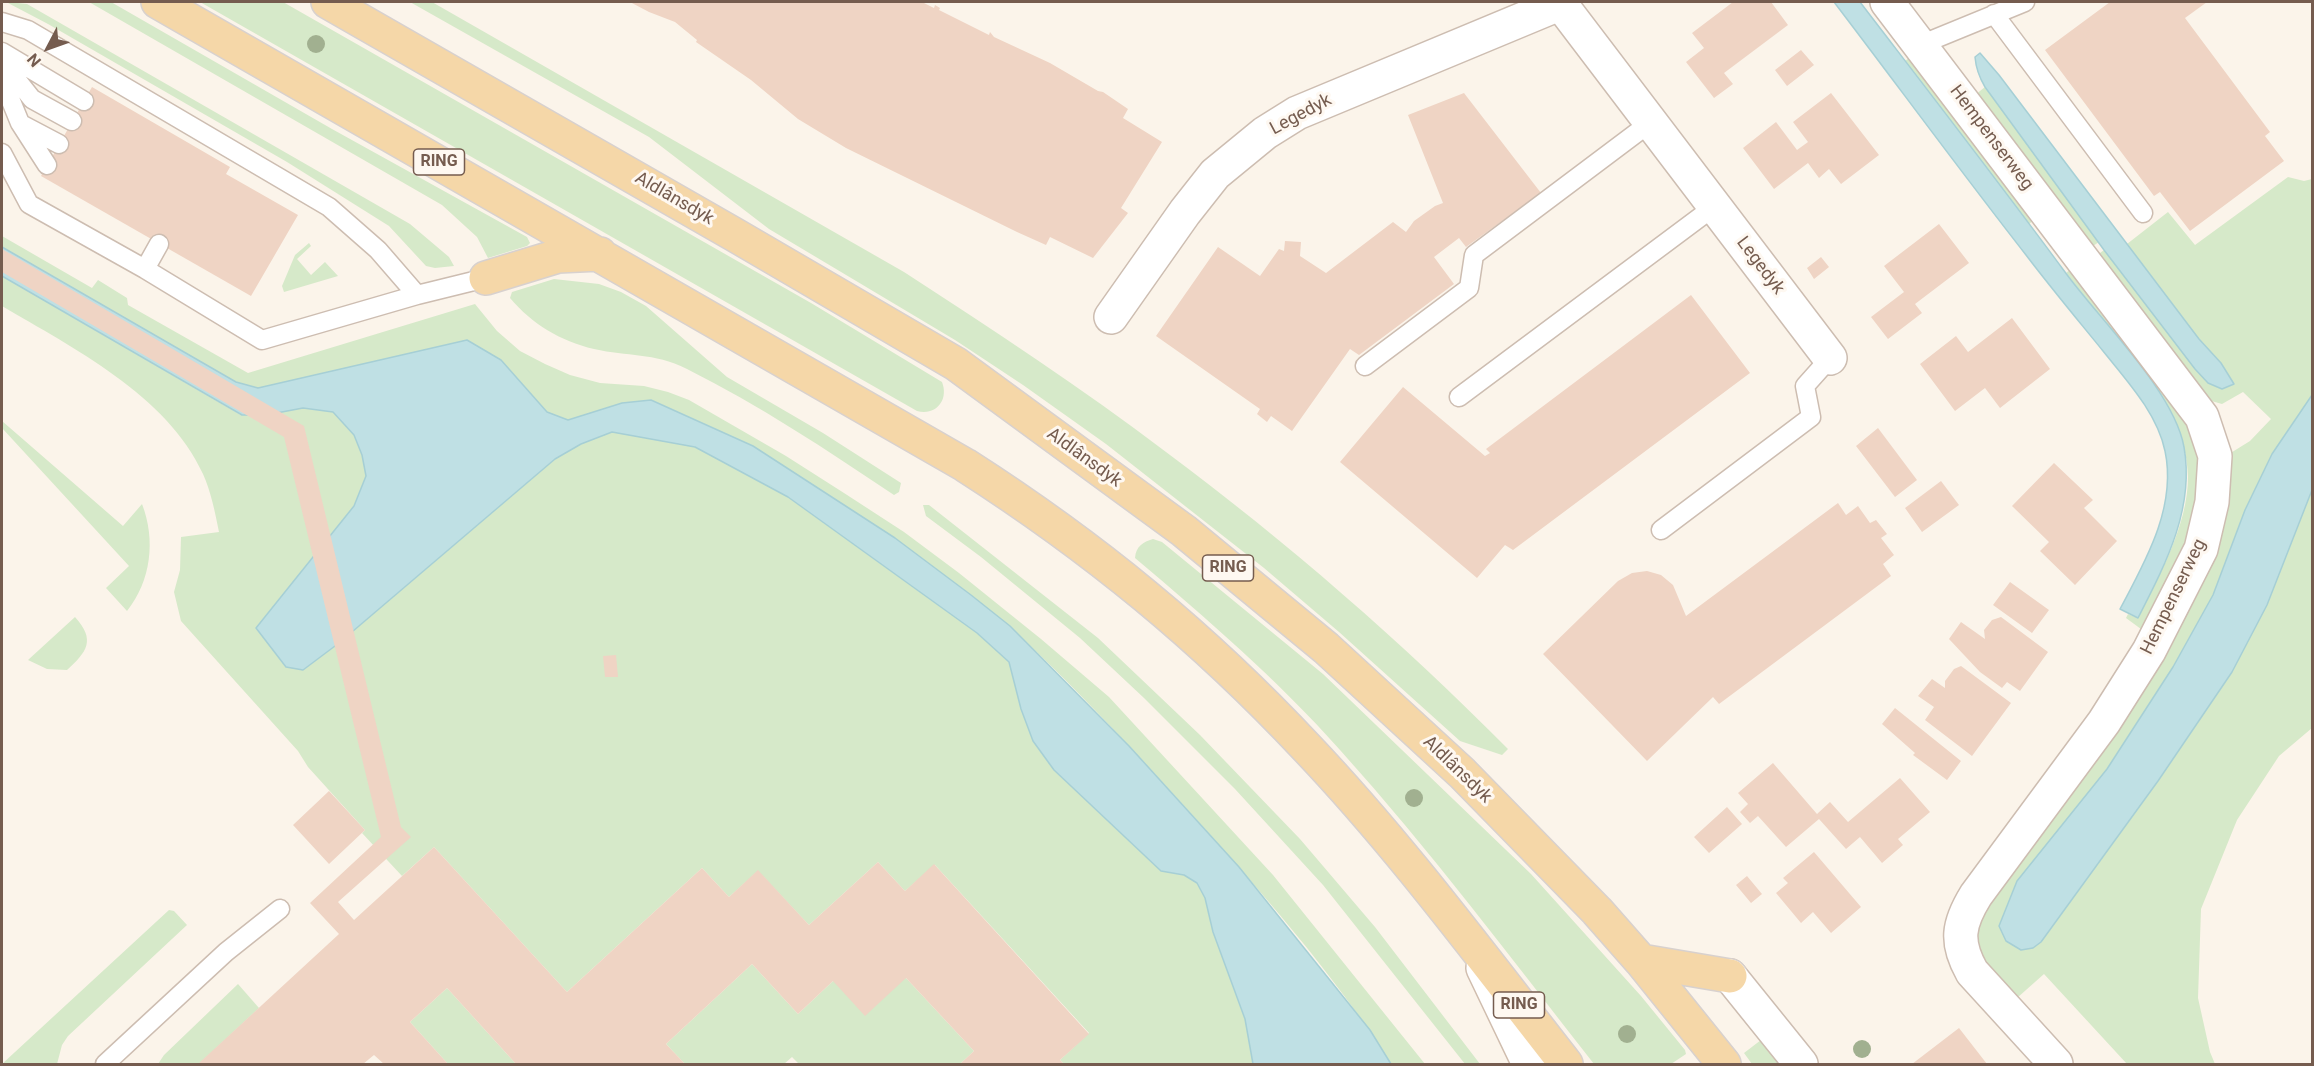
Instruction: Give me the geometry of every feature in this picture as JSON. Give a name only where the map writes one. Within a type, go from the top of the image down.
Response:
[{"type":"main road","name":"RING","points":[[158,2],[965,465],[1077,540],[1143,592],[1205,647],[1307,748],[1401,854],[1566,1065]]},
{"type":"main road","name":"Aldlânsdyk","points":[[328,2],[725,229],[965,371],[1184,531],[1326,648],[1462,773],[1596,911],[1641,961],[1724,1065]]},
{"type":"main road","points":[[486,278],[558,256],[600,254]]},
{"type":"main road","points":[[1641,961],[1730,976]]},
{"type":"street","name":"Legedyk","points":[[1111,317],[1185,212],[1215,174],[1265,133],[1297,113],[1562,2],[1830,358]]},
{"type":"street","name":"Hempenserweg","points":[[1887,2],[2202,417],[2215,456],[2212,502],[2201,549],[2150,651],[2104,722],[1976,895],[1962,923],[1960,938],[1963,956],[1972,972],[2056,1065]]},
{"type":"street","points":[[1472,945],[1528,1065]]},
{"type":"street","points":[[1730,976],[1801,1065]]},
{"type":"lane","points":[[1920,45],[2025,2]]},
{"type":"lane","points":[[1994,14],[2143,213]]},
{"type":"lane","points":[[2,22],[28,30],[215,148],[329,207],[378,250],[417,295]]},
{"type":"lane","points":[[2,52],[84,101]]},
{"type":"lane","points":[[2,61],[32,99],[72,121]]},
{"type":"lane","points":[[2,78],[20,123],[47,165]]},
{"type":"lane","points":[[1365,366],[1469,288],[1474,255],[1652,122]]},
{"type":"lane","points":[[20,123],[59,144]]},
{"type":"lane","points":[[2,153],[29,204],[145,269],[262,340],[417,295],[486,278]]},
{"type":"lane","points":[[1459,398],[1715,206]]},
{"type":"lane","points":[[145,269],[159,244]]},
{"type":"lane","points":[[1661,530],[1811,417],[1804,386],[1830,358]]},
{"type":"lane","points":[[105,1065],[226,952],[280,909]]},
{"type":"green space","points":[[9,2],[27,4],[410,224],[449,257],[454,266],[435,268],[426,266],[389,226],[287,162]]},
{"type":"green space","points":[[89,2],[111,2],[332,129],[527,237],[530,243],[527,246],[488,258],[477,237],[442,205]]},
{"type":"green space","points":[[200,2],[283,2],[811,303],[942,382],[944,395],[942,400],[935,409],[917,411]]},
{"type":"green space","points":[[410,2],[432,2],[904,272],[1037,360],[1166,452],[1256,521],[1343,594],[1427,670],[1508,749],[1502,755],[1460,741],[1264,568],[1106,444],[1023,385],[955,340],[769,229],[649,137]]},
{"type":"green space","points":[[1913,55],[2036,218],[2029,224],[1905,61]]},
{"type":"green space","points":[[1985,87],[2099,242],[2093,246],[1975,95]]},
{"type":"green space","points":[[2288,177],[2304,181],[2312,179],[2312,395],[2272,454],[2245,510],[2213,595],[2173,667],[2107,769],[2041,942],[2158,781],[2232,672],[2312,490],[2312,728],[2279,756],[2237,820],[2201,909],[2198,998],[2210,1052],[2215,1064],[2127,1064],[2044,974],[2017,998],[1983,966],[1973,930],[1975,918],[2113,729],[2229,454],[2250,441],[2271,419],[2243,392],[2222,404],[2208,400],[2101,263],[2100,253],[2104,250],[2208,383],[2234,384],[2221,363],[2199,339],[2127,244],[2168,212],[2195,245]]},
{"type":"green space","points":[[2,236],[92,288],[98,280],[127,298],[128,305],[248,373],[475,304],[497,331],[520,351],[545,364],[570,375],[600,383],[644,386],[689,400],[786,456],[904,532],[959,573],[1109,697],[1273,875],[1425,1064],[1391,1064],[1369,1030],[1319,963],[1211,836],[1082,696],[1028,644],[971,595],[622,403],[568,420],[547,412],[501,360],[467,340],[258,388],[236,382],[2,247]]},
{"type":"green space","points":[[309,243],[311,246],[297,259],[311,275],[325,262],[338,276],[284,292],[282,286],[295,255]]},
{"type":"green space","points":[[2071,269],[2191,426],[2200,458],[2201,500],[2190,546],[2145,632],[2126,618],[2128,614],[2138,618],[2178,532],[2187,495],[2186,457],[2166,404],[2144,372],[2066,273]]},
{"type":"green space","points":[[2,276],[241,415],[266,415],[303,408],[333,412],[354,435],[362,455],[366,476],[354,506],[256,628],[286,667],[303,670],[339,643],[555,459],[581,444],[612,432],[695,447],[788,497],[977,633],[1009,662],[1021,709],[1033,741],[1054,770],[1161,871],[1184,875],[1197,883],[1205,898],[1213,932],[1245,1019],[1253,1064],[1064,1064],[1060,1060],[1089,1033],[935,865],[905,891],[878,862],[809,925],[758,871],[729,897],[702,868],[567,992],[434,847],[402,876],[362,833],[365,830],[308,767],[298,751],[181,621],[174,592],[180,570],[181,537],[219,532],[211,495],[203,474],[187,446],[166,420],[142,397],[87,357],[2,306]]},
{"type":"green space","points":[[554,279],[599,284],[621,292],[646,306],[727,377],[823,433],[901,483],[899,492],[894,495],[766,413],[687,369],[663,360],[582,346],[558,336],[537,323],[510,298],[512,292]]},
{"type":"green space","points":[[2,421],[123,526],[142,504],[149,532],[149,560],[141,587],[127,611],[106,588],[129,566],[2,428]]},
{"type":"green space","points":[[923,505],[929,505],[1098,638],[1200,735],[1300,839],[1375,927],[1480,1064],[1465,1064],[1323,885],[1235,789],[1080,638],[981,557],[926,516]]},
{"type":"green space","points":[[1153,539],[1162,542],[1323,674],[1531,874],[1641,996],[1686,1054],[1671,1064],[1594,1064],[1438,865],[1340,750],[1267,674],[1135,558],[1141,545]]},
{"type":"green space","points":[[75,617],[82,625],[87,639],[84,651],[67,670],[47,669],[28,660]]},
{"type":"green space","points":[[169,910],[174,911],[187,925],[68,1036],[62,1045],[57,1064],[2,1064]]},
{"type":"green space","points":[[752,964],[798,1014],[833,981],[906,978],[974,1051],[960,1064],[799,1064],[792,1057],[784,1064],[685,1064],[666,1044]]},
{"type":"green space","points":[[238,984],[259,1008],[199,1064],[158,1064],[164,1055]]},
{"type":"green space","points":[[447,988],[516,1064],[448,1064],[410,1022]]},
{"type":"green space","points":[[1761,1040],[1783,1064],[1752,1064],[1744,1053]]},
{"type":"water","points":[[1834,2],[1860,2],[2079,291],[2134,356],[2166,403],[2177,425],[2184,447],[2186,470],[2181,514],[2167,557],[2138,618],[2120,609],[2148,553],[2163,513],[2167,493],[2168,472],[2165,451],[2155,424],[2131,386],[2002,224]]},
{"type":"water","points":[[1980,53],[2199,339],[2221,363],[2234,384],[2222,389],[2208,383],[2195,369],[2104,250],[1985,87],[1975,61],[1975,57]]},
{"type":"water","points":[[2,247],[236,382],[258,388],[467,340],[501,360],[547,412],[568,420],[622,403],[651,400],[753,446],[895,538],[1010,626],[1129,746],[1239,867],[1370,1030],[1391,1064],[1253,1064],[1245,1019],[1213,932],[1205,898],[1197,883],[1184,875],[1161,871],[1054,770],[1033,741],[1021,709],[1009,662],[977,633],[788,497],[695,447],[612,432],[581,444],[555,459],[339,643],[303,670],[286,667],[256,628],[354,506],[366,476],[362,455],[354,435],[333,412],[303,408],[266,415],[242,415],[2,276]]},
{"type":"water","points":[[2312,395],[2312,490],[2267,605],[2232,672],[2158,781],[2041,942],[2033,948],[2021,950],[2006,941],[1999,926],[2017,881],[2107,769],[2173,667],[2213,595],[2245,510],[2272,454]]},
{"type":"building","points":[[630,2],[922,2],[934,8],[935,5],[940,8],[939,10],[989,35],[990,32],[994,37],[1050,63],[1103,92],[1128,109],[1123,118],[1162,142],[1121,208],[1128,213],[1093,258],[1050,237],[1046,245],[846,148],[798,119],[751,80],[696,42],[697,40],[675,22]]},
{"type":"building","points":[[1733,2],[1771,2],[1788,25],[1724,73],[1733,84],[1714,98],[1686,62],[1704,48],[1692,33]]},
{"type":"building","points":[[2110,2],[2207,2],[2185,18],[2270,132],[2265,136],[2284,161],[2190,231],[2160,192],[2154,196],[2045,50]]},
{"type":"building","points":[[1801,50],[1814,65],[1787,86],[1775,70]]},
{"type":"building","points":[[92,87],[230,167],[226,174],[298,215],[251,296],[41,176]]},
{"type":"building","points":[[1464,93],[1541,193],[1466,247],[1459,238],[1434,257],[1454,284],[1359,355],[1350,349],[1292,431],[1271,416],[1267,422],[1257,414],[1260,409],[1156,336],[1218,247],[1260,276],[1279,249],[1284,251],[1285,241],[1301,242],[1300,256],[1326,273],[1393,222],[1406,232],[1414,221],[1443,203],[1408,115]]},
{"type":"building","points":[[1831,93],[1879,155],[1841,184],[1829,169],[1819,178],[1808,163],[1774,189],[1743,148],[1776,122],[1797,150],[1808,142],[1793,122]]},
{"type":"building","points":[[1939,224],[1969,263],[1915,304],[1922,313],[1888,339],[1871,317],[1904,292],[1884,266]]},
{"type":"building","points":[[2,249],[304,426],[401,827],[411,837],[338,902],[354,920],[434,847],[567,992],[702,868],[729,897],[758,870],[809,925],[878,862],[905,891],[934,864],[1089,1034],[1060,1060],[1064,1064],[960,1064],[974,1051],[906,978],[865,1016],[833,981],[798,1014],[752,964],[666,1044],[685,1064],[516,1064],[447,988],[410,1022],[448,1064],[384,1064],[374,1055],[363,1064],[198,1064],[339,934],[310,903],[381,837],[284,437],[2,272]]},
{"type":"building","points":[[1821,257],[1829,267],[1814,279],[1807,268]]},
{"type":"building","points":[[1691,295],[1750,373],[1513,550],[1505,545],[1477,578],[1340,462],[1403,387],[1485,456],[1490,453],[1486,449]]},
{"type":"building","points":[[2012,318],[2050,369],[2000,408],[1985,388],[1955,411],[1920,364],[1956,336],[1968,352]]},
{"type":"building","points":[[1878,428],[1917,480],[1895,497],[1856,446]]},
{"type":"building","points":[[2054,463],[2093,500],[2084,508],[2117,541],[2075,585],[2040,551],[2049,542],[2012,506]]},
{"type":"building","points":[[1941,481],[1959,505],[1922,532],[1905,508]]},
{"type":"building","points":[[1838,503],[1846,515],[1858,506],[1870,523],[1876,520],[1887,534],[1881,538],[1894,555],[1883,564],[1891,576],[1719,704],[1713,697],[1647,761],[1543,654],[1618,581],[1632,573],[1647,571],[1661,575],[1673,585],[1686,616]]},
{"type":"building","points":[[2010,582],[2049,610],[2032,633],[1993,605]]},
{"type":"building","points":[[2001,617],[2048,652],[2020,691],[2007,682],[2002,688],[1980,672],[1949,639],[1961,622],[1985,639],[1984,630],[1992,620]]},
{"type":"building","points":[[616,655],[618,677],[605,677],[603,656]]},
{"type":"building","points":[[1961,666],[2011,703],[1972,756],[1925,720],[1934,707],[1918,696],[1932,679],[1945,688],[1945,681],[1954,669]]},
{"type":"building","points":[[1895,708],[1961,761],[1947,780],[1913,755],[1915,753],[1882,724]]},
{"type":"building","points":[[1773,763],[1817,814],[1830,802],[1848,822],[1900,778],[1930,812],[1898,839],[1903,845],[1882,863],[1860,837],[1846,849],[1819,819],[1786,847],[1758,816],[1750,823],[1740,812],[1748,804],[1738,793]]},
{"type":"building","points":[[329,791],[365,830],[329,864],[293,825]]},
{"type":"building","points":[[1727,807],[1742,824],[1709,853],[1694,837]]},
{"type":"building","points":[[1814,852],[1861,907],[1831,933],[1813,912],[1801,923],[1776,893],[1788,883],[1783,878]]},
{"type":"building","points":[[1747,876],[1762,894],[1751,903],[1736,885]]},
{"type":"building","points":[[1959,1028],[1987,1064],[1912,1064]]}]
